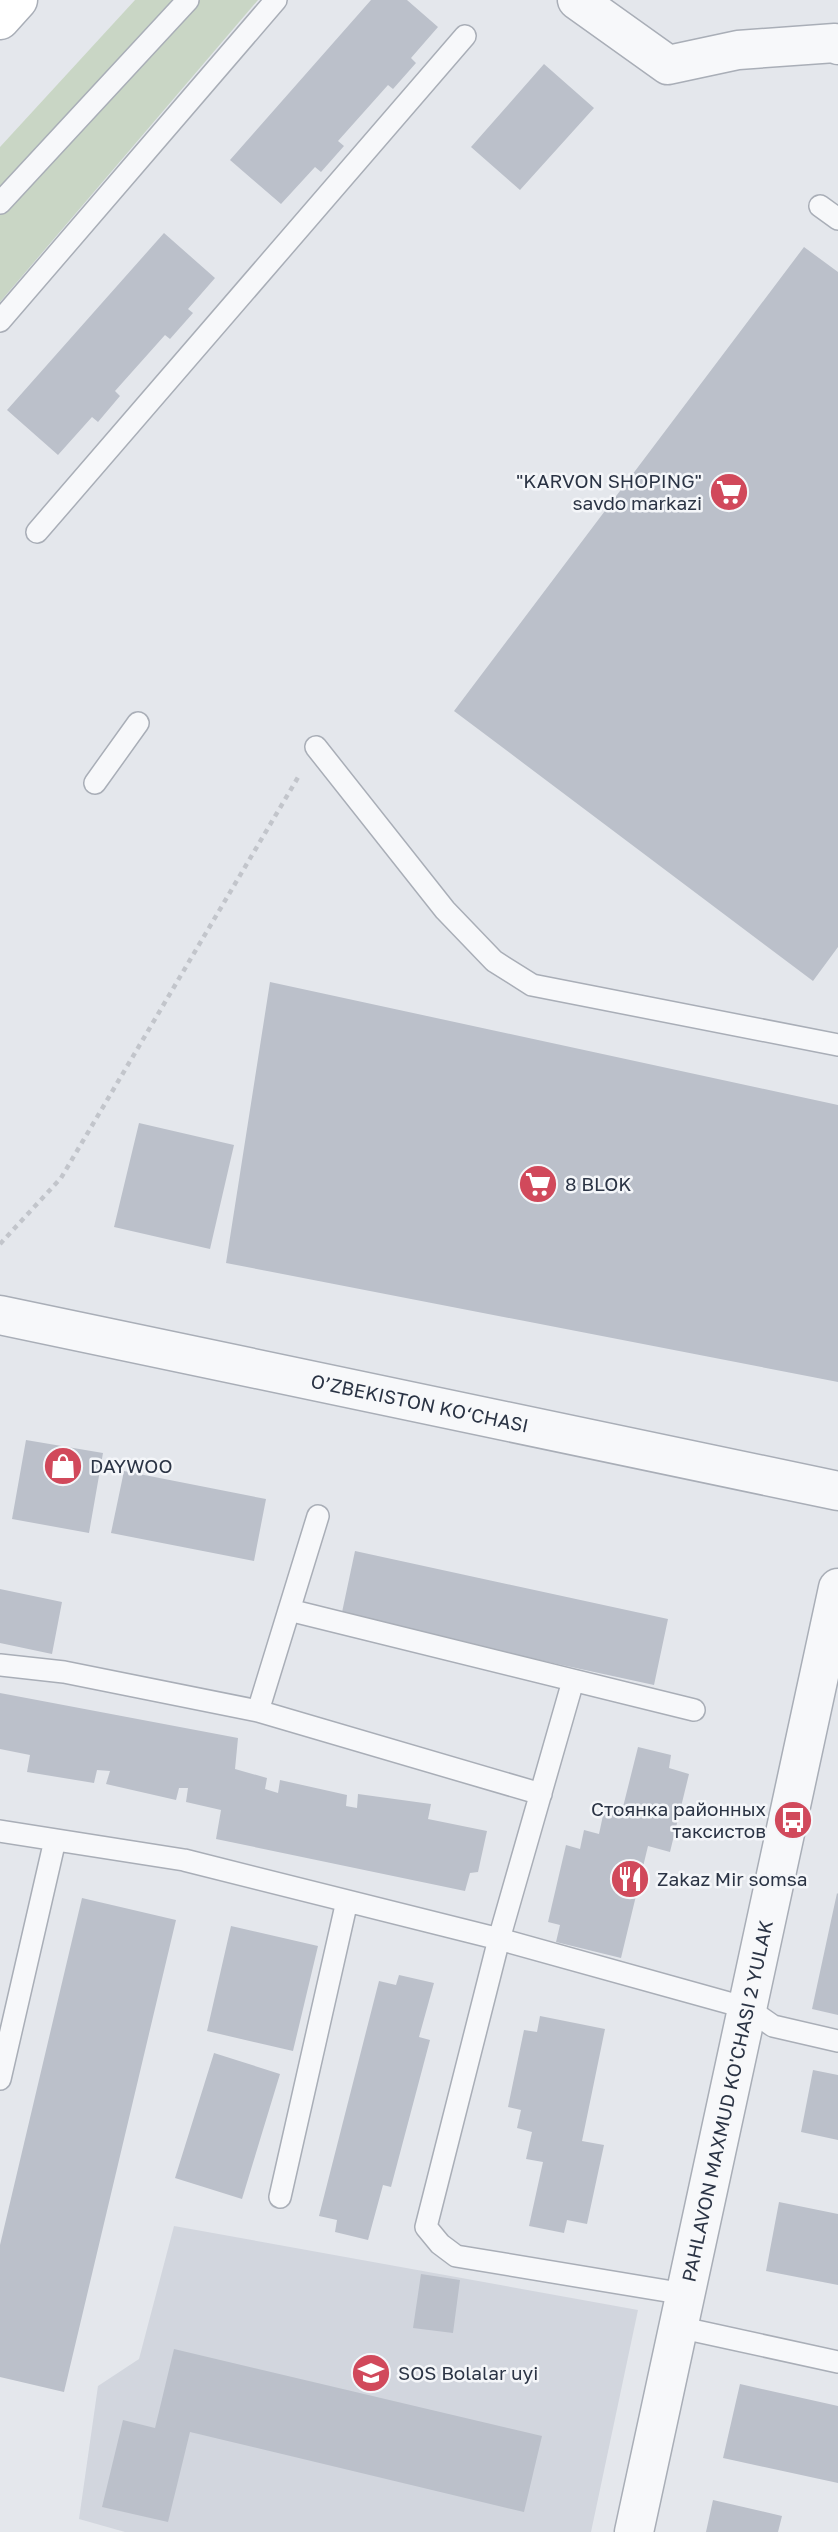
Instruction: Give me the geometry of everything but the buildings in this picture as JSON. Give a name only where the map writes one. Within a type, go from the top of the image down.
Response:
[{"type":"main road","points":[[0,20],[18,0]]},
{"type":"street","points":[[577,0],[668,65],[737,50],[835,43],[838,45]]},
{"type":"street","name":"O’ZBEKISTON KO‘CHASI","points":[[0,1315],[838,1491]]},
{"type":"street","name":"PAHLAVON MAXMUD KO'CHASI 2 YULAK","points":[[634,2532],[838,1588]]},
{"type":"lane","points":[[0,203],[188,0]]},
{"type":"lane","points":[[0,321],[276,0]]},
{"type":"lane","points":[[37,532],[465,36]]},
{"type":"lane","points":[[820,206],[838,219]]},
{"type":"lane","points":[[95,783],[138,723]]},
{"type":"lane","points":[[316,747],[445,911],[494,961],[532,985],[838,1045]]},
{"type":"lane","points":[[258,1711],[318,1516]]},
{"type":"lane","points":[[289,1610],[694,1710]]},
{"type":"lane","points":[[0,1665],[64,1672],[258,1711],[541,1794]]},
{"type":"lane","points":[[573,1681],[499,1939],[426,2227],[440,2244],[456,2256],[682,2310],[838,2362]]},
{"type":"lane","points":[[0,1831],[184,1860],[499,1939],[747,2008],[773,2026],[838,2041]]},
{"type":"lane","points":[[0,2078],[55,1839]]},
{"type":"lane","points":[[280,2197],[347,1901]]},
{"type":"path","points":[[0,1244],[61,1178],[316,747]]},
{"type":"shaded area","name":"SOS Bolalar uyi","points":[[174,2226],[638,2310],[591,2532],[125,2532],[79,2519],[98,2386],[139,2359]]},
{"type":"green space","points":[[135,0],[258,0],[0,302],[0,147]]},
{"type":"place","name":"\"KARVON SHOPING\" savdo markazi","points":[[729,492]]},
{"type":"place","name":"8 BLOK","points":[[538,1184]]},
{"type":"place","name":"DAYWOO","points":[[63,1466]]},
{"type":"place","name":"Стоянка районных таксистов","points":[[793,1820]]},
{"type":"place","name":"Zakaz Mir somsa","points":[[630,1879]]},
{"type":"place","name":"SOS Bolalar uyi","points":[[371,2373]]}]
